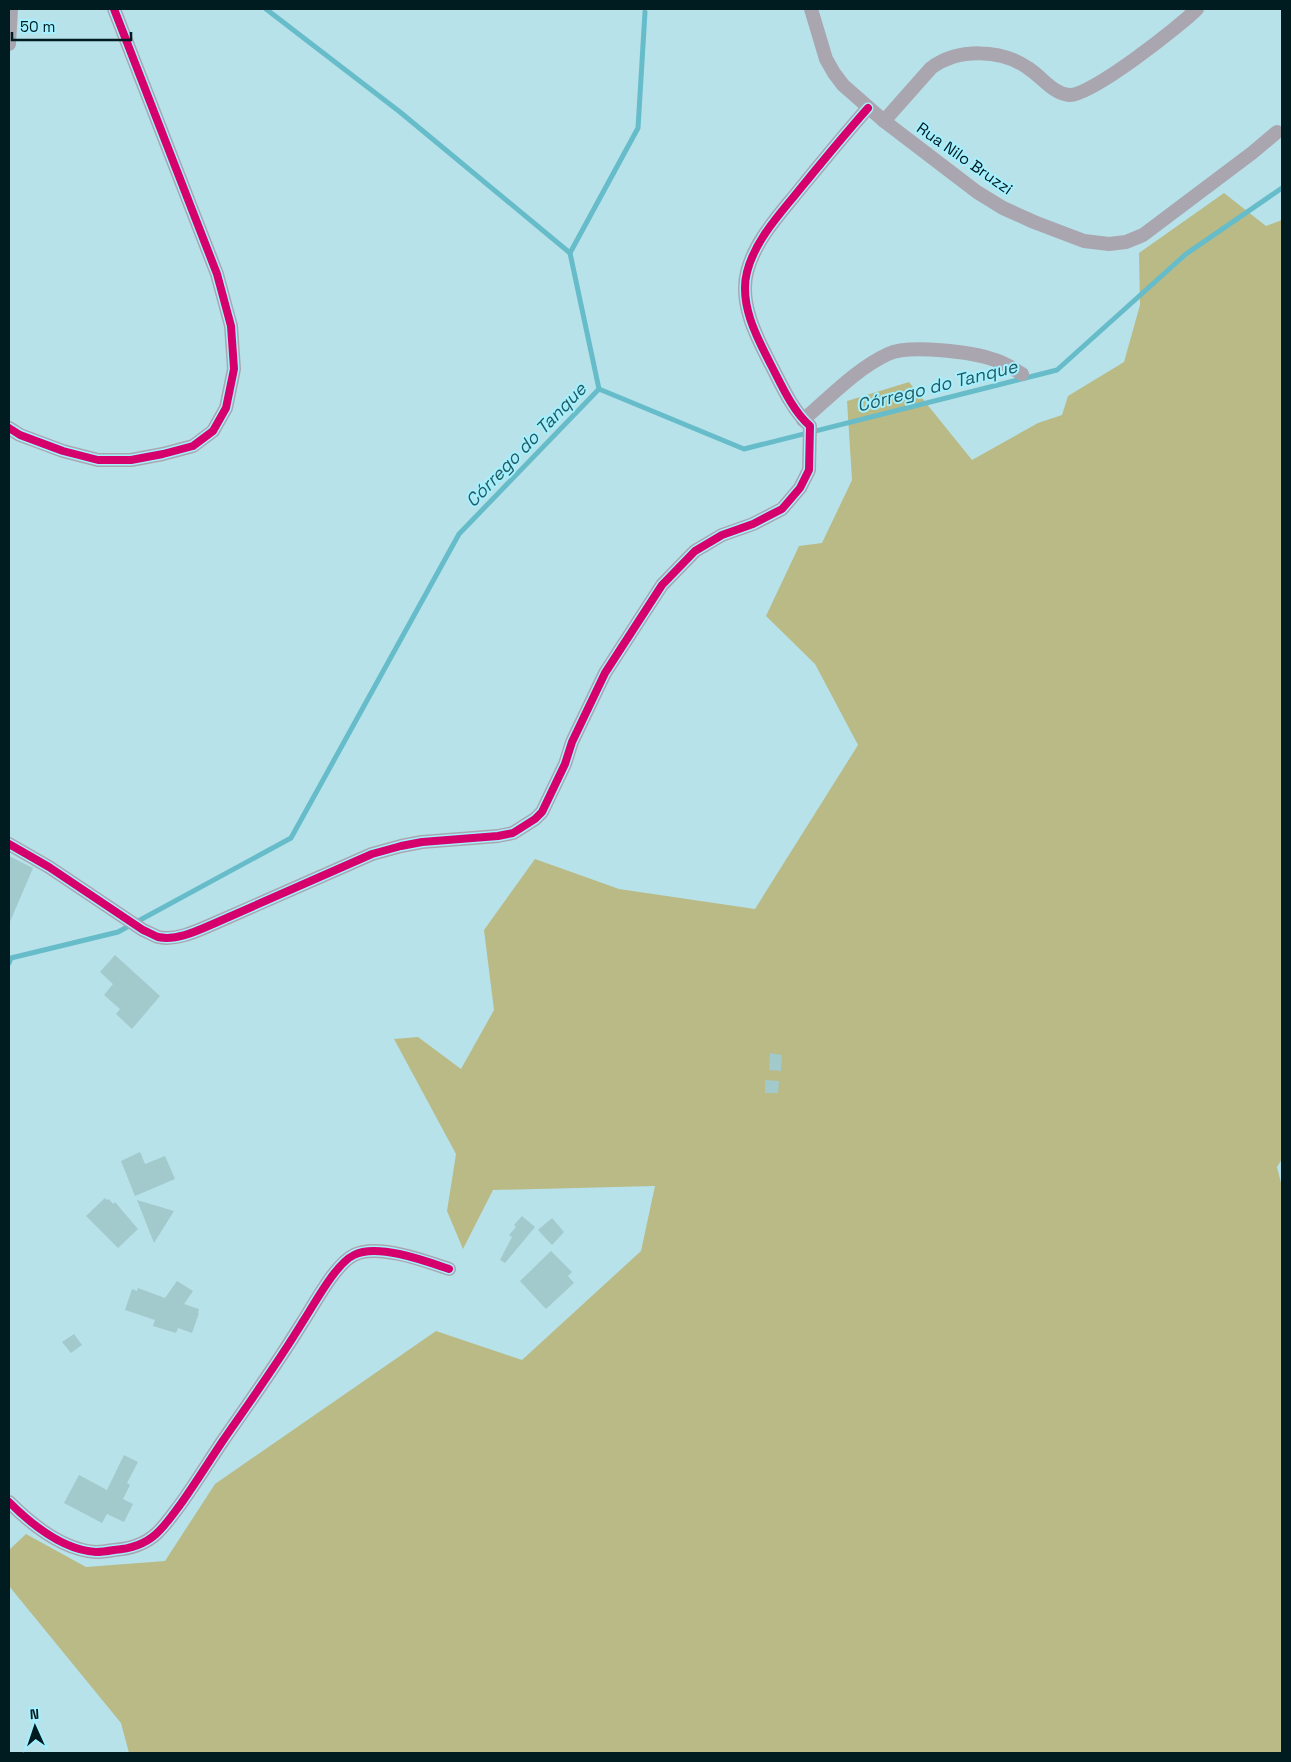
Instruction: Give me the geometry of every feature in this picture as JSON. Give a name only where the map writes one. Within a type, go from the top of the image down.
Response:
[{"type":"street","points":[[9,44],[11,9]]},
{"type":"street","points":[[9,428],[20,435],[63,451],[98,460],[132,460],[193,446],[213,431],[226,408],[234,369],[230,326],[217,274],[114,9]]},
{"type":"street","name":"Rua Nilo Bruzzi","points":[[811,9],[826,59],[834,73],[843,85],[868,108],[970,187],[1004,208],[1065,235],[1084,241],[1109,244],[1126,242],[1143,235],[1252,154],[1277,132]]},
{"type":"street","points":[[884,121],[931,68],[939,62],[965,55],[994,55],[1009,59],[1030,69],[1059,92],[1069,95],[1079,94],[1136,57],[1198,9]]},
{"type":"street","points":[[9,844],[143,930],[158,937],[172,938],[193,932],[302,884],[382,852],[422,842],[498,836],[513,833],[526,826],[542,812],[565,764],[572,742],[605,674],[662,585],[695,551],[722,535],[753,524],[782,508],[800,488],[809,470],[810,452],[807,423],[788,396],[757,338],[749,314],[746,292],[747,272],[756,248],[773,222],[868,108]]},
{"type":"street","points":[[807,423],[852,379],[874,362],[891,353],[906,350],[955,352],[996,360],[1022,374]]},
{"type":"street","points":[[9,1502],[48,1535],[73,1546],[95,1552],[122,1550],[139,1545],[156,1534],[195,1484],[278,1361],[324,1288],[343,1263],[355,1254],[371,1251],[413,1258],[449,1269]]},
{"type":"green space","points":[[1224,193],[1266,226],[1282,220],[1282,1159],[1277,1167],[1282,1187],[1282,1753],[129,1753],[121,1723],[9,1586],[9,1550],[26,1534],[86,1567],[165,1561],[215,1484],[436,1331],[522,1360],[641,1251],[655,1186],[493,1190],[463,1249],[447,1211],[456,1154],[394,1039],[418,1037],[461,1069],[494,1010],[484,930],[535,859],[619,889],[755,909],[858,745],[815,664],[766,616],[799,546],[822,543],[852,480],[847,401],[909,382],[972,460],[1038,423],[1062,415],[1068,396],[1124,362],[1140,305],[1139,253]]},
{"type":"building","points":[[9,856],[33,868],[9,924]]},
{"type":"building","points":[[115,955],[160,996],[132,1029],[116,1014],[120,1009],[104,995],[113,984],[100,972]]},
{"type":"building","points":[[770,1053],[782,1055],[781,1071],[769,1070]]},
{"type":"building","points":[[765,1080],[779,1081],[778,1093],[765,1093]]},
{"type":"building","points":[[140,1152],[145,1164],[165,1156],[175,1179],[135,1196],[121,1161]]},
{"type":"building","points":[[105,1198],[109,1199],[113,1204],[115,1202],[138,1229],[118,1248],[86,1216]]},
{"type":"building","points":[[137,1200],[174,1211],[154,1243]]},
{"type":"building","points":[[522,1216],[535,1227],[505,1263],[500,1260],[512,1237],[509,1235],[516,1227],[514,1225]]},
{"type":"building","points":[[552,1218],[564,1232],[552,1245],[538,1230]]},
{"type":"building","points":[[551,1251],[572,1272],[568,1276],[574,1283],[546,1309],[520,1281]]},
{"type":"building","points":[[177,1281],[193,1291],[184,1304],[199,1309],[192,1333],[178,1328],[176,1333],[153,1326],[155,1320],[125,1310],[132,1289],[137,1291],[138,1288],[165,1298]]},
{"type":"building","points":[[74,1334],[82,1345],[71,1353],[62,1342]]},
{"type":"building","points":[[124,1455],[138,1462],[127,1483],[130,1485],[123,1499],[133,1504],[124,1522],[107,1514],[102,1523],[64,1503],[79,1475],[107,1490]]},
{"type":"waterway","points":[[266,9],[400,112],[570,253]]},
{"type":"waterway","points":[[599,389],[570,253],[638,128],[645,12]]},
{"type":"waterway","name":"Córrego do Tanque","points":[[9,963],[11,958],[118,932],[291,838],[459,534],[599,389],[744,449],[1057,370],[1186,254],[1282,188]]},
{"type":"cycle path","points":[[9,428],[20,435],[63,451],[98,460],[131,460],[193,446],[213,431],[226,408],[234,369],[231,326],[217,274],[114,9]]},
{"type":"cycle path","points":[[9,844],[49,867],[143,930],[158,937],[172,938],[200,930],[372,854],[422,842],[498,836],[513,833],[535,819],[542,812],[565,764],[572,742],[605,673],[662,585],[695,551],[722,535],[753,524],[782,509],[800,488],[809,470],[810,426],[787,396],[754,331],[747,307],[745,284],[751,260],[762,238],[784,208],[868,108]]},
{"type":"cycle path","points":[[9,1502],[48,1535],[83,1550],[98,1552],[120,1549],[147,1541],[163,1527],[180,1505],[283,1353],[325,1286],[347,1260],[354,1255],[364,1252],[388,1252],[402,1254],[449,1269]]}]
